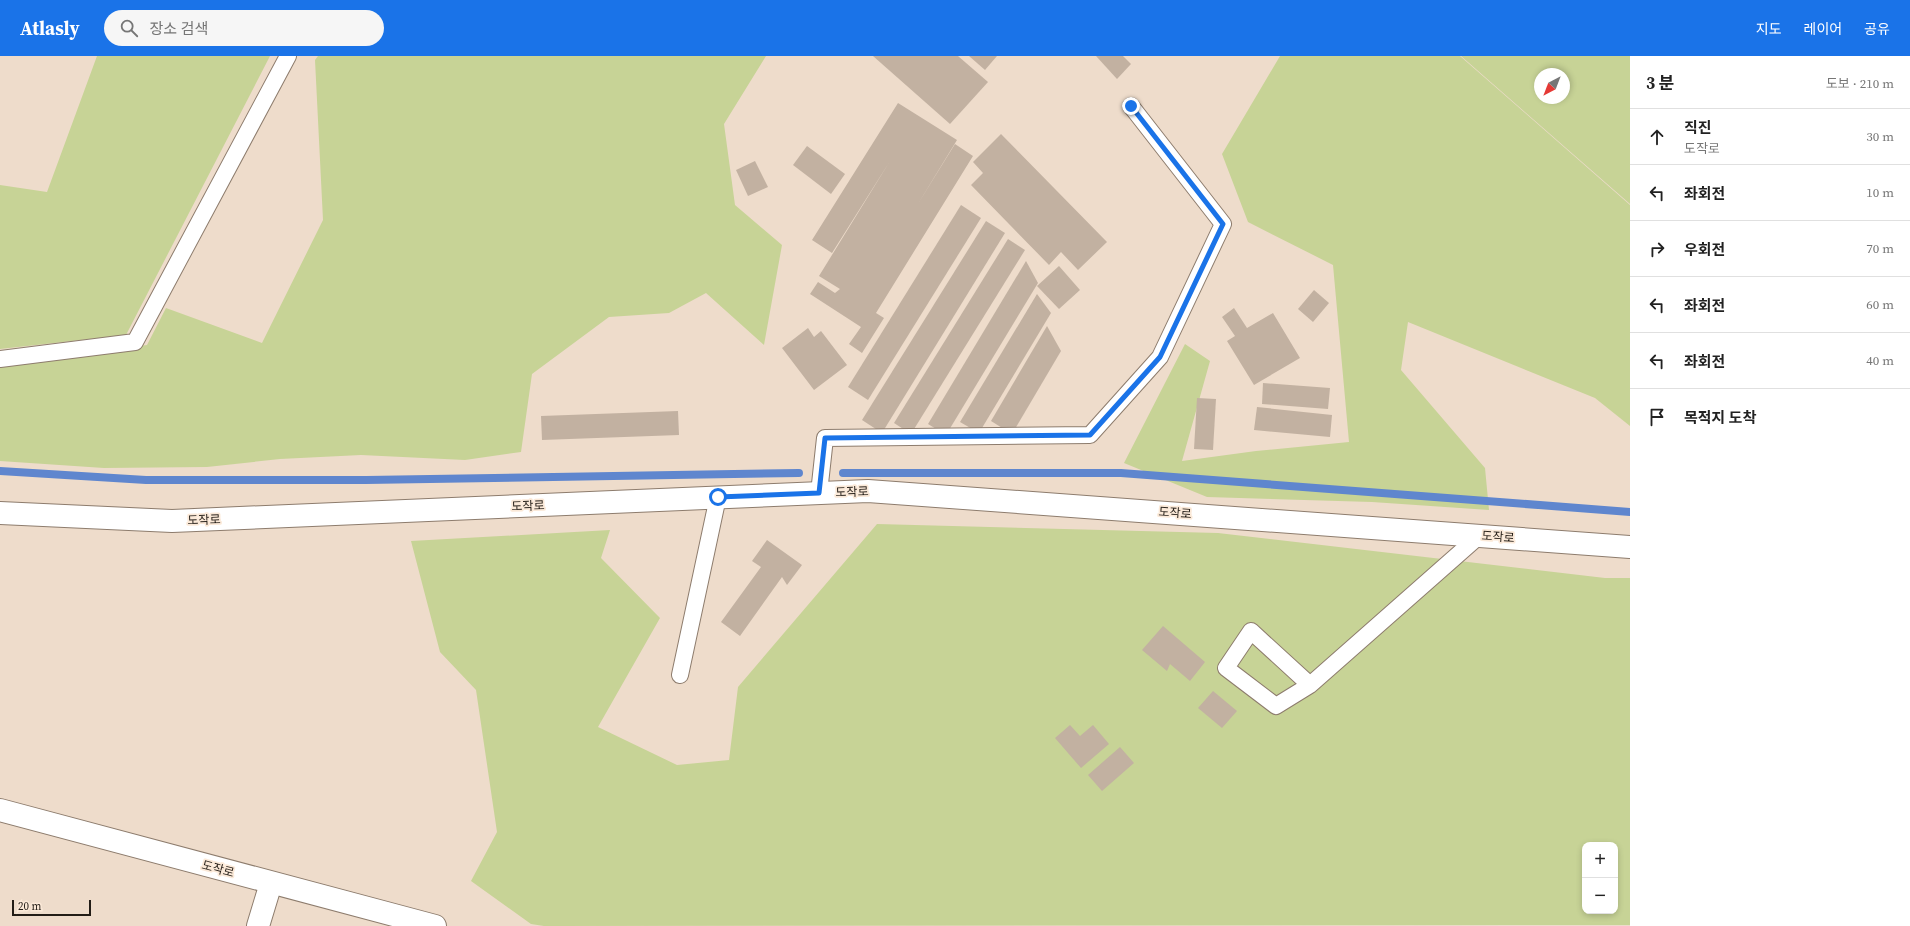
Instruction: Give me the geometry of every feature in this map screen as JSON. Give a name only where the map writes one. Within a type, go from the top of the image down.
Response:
[{"type":"street","name":"도작로","points":[[0,513],[172,521],[718,497],[876,492],[1630,547]]},
{"type":"street","name":"도작로","points":[[0,810],[435,926]]},
{"type":"street","points":[[258,926],[271,883]]},
{"type":"lane","points":[[0,359],[135,342],[288,56]]},
{"type":"lane","points":[[819,493],[825,438],[1090,435],[1160,357],[1223,224],[1131,106]]},
{"type":"lane","points":[[680,675],[718,497]]},
{"type":"lane","points":[[1310,685],[1251,631],[1226,668],[1276,706],[1310,685],[1479,536]]},
{"type":"green space","points":[[97,56],[270,56],[126,335],[0,349],[0,185],[47,192]]},
{"type":"green space","points":[[318,56],[766,56],[724,124],[735,205],[782,245],[764,345],[706,293],[669,313],[609,317],[532,374],[521,452],[465,460],[361,455],[280,459],[207,467],[104,468],[0,461],[0,366],[147,345],[166,308],[262,343],[323,220],[315,60]]},
{"type":"green space","points":[[1280,56],[1460,56],[1630,205],[1630,426],[1595,398],[1408,322],[1401,370],[1485,468],[1489,510],[1372,502],[1207,497],[1124,463],[1185,344],[1210,361],[1182,461],[1256,451],[1349,442],[1333,265],[1248,222],[1222,154]]},
{"type":"green space","points":[[1461,56],[1630,56],[1630,204]]},
{"type":"green space","points":[[877,524],[1218,533],[1605,578],[1630,578],[1630,925],[544,926],[531,924],[471,881],[497,832],[476,690],[440,652],[411,541],[610,530],[601,558],[660,618],[598,727],[677,765],[729,760],[738,687]]},
{"type":"building","points":[[873,56],[958,56],[988,82],[950,124]]},
{"type":"building","points":[[969,56],[997,56],[985,70]]},
{"type":"building","points":[[1096,56],[1123,56],[1131,64],[1117,79]]},
{"type":"building","points":[[898,103],[957,140],[916,207],[955,144],[973,156],[876,313],[884,318],[862,353],[849,344],[861,327],[810,294],[818,282],[835,293],[840,289],[819,276],[890,161],[832,253],[812,240]]},
{"type":"building","points":[[1001,134],[1107,242],[1078,270],[1061,252],[1049,265],[971,185],[983,173],[973,162]]},
{"type":"building","points":[[807,146],[845,174],[831,194],[793,165]]},
{"type":"building","points":[[755,161],[768,187],[748,196],[736,170]]},
{"type":"building","points":[[961,205],[981,218],[868,400],[848,387]]},
{"type":"building","points":[[986,221],[1005,233],[882,433],[862,420]]},
{"type":"building","points":[[1008,239],[1025,250],[911,434],[894,423]]},
{"type":"building","points":[[1026,261],[1038,283],[946,435],[928,424]]},
{"type":"building","points":[[1059,266],[1080,290],[1059,309],[1037,286]]},
{"type":"building","points":[[1314,290],[1329,303],[1313,322],[1298,309]]},
{"type":"building","points":[[1037,294],[1051,313],[979,433],[960,422]]},
{"type":"building","points":[[1234,308],[1247,328],[1273,313],[1300,358],[1254,385],[1227,341],[1235,336],[1222,317]]},
{"type":"building","points":[[1047,326],[1061,351],[1012,434],[991,421]]},
{"type":"building","points":[[808,328],[814,337],[821,331],[847,365],[814,390],[782,348]]},
{"type":"building","points":[[1263,383],[1330,388],[1328,409],[1262,404]]},
{"type":"building","points":[[1197,398],[1216,399],[1213,450],[1194,449]]},
{"type":"building","points":[[1257,407],[1332,415],[1330,437],[1254,430]]},
{"type":"building","points":[[678,411],[679,435],[542,440],[541,416]]},
{"type":"building","points":[[767,540],[802,565],[787,585],[782,577],[740,636],[721,622],[761,567],[752,561]]},
{"type":"building","points":[[1163,626],[1205,662],[1190,681],[1170,664],[1167,671],[1142,650]]},
{"type":"building","points":[[1213,691],[1237,711],[1222,728],[1198,708]]},
{"type":"building","points":[[1070,725],[1080,736],[1093,725],[1109,744],[1081,768],[1055,738]]},
{"type":"building","points":[[1120,747],[1134,763],[1102,791],[1088,775]]},
{"type":"waterway","points":[[0,471],[146,480],[366,480],[799,473]]},
{"type":"waterway","points":[[843,473],[1121,473],[1630,512]]},
{"type":"route","points":[[718,497],[819,493],[825,438],[1090,435],[1160,357],[1223,224],[1131,106]]}]
